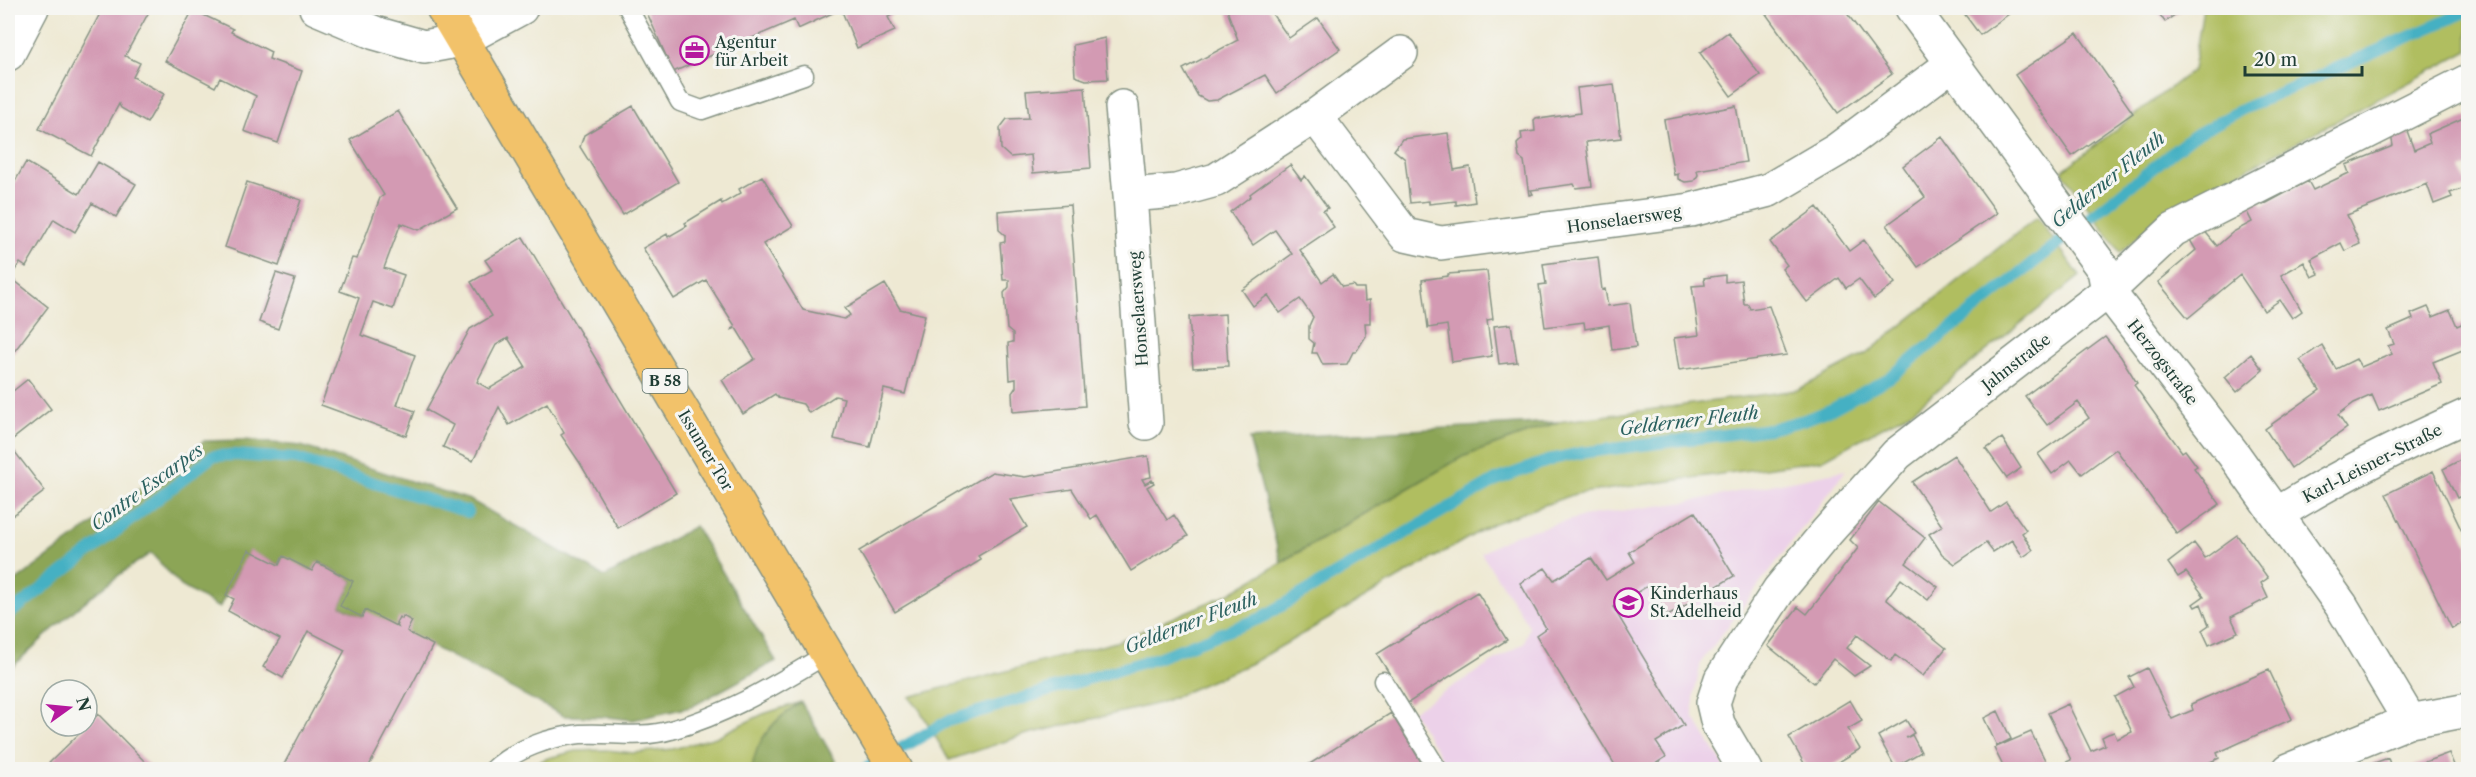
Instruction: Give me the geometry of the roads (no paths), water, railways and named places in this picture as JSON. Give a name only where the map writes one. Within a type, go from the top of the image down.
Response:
[{"type":"main road","name":"Issumer Tor","points":[[443,8],[896,770]]},
{"type":"street","points":[[8,54],[32,8]]},
{"type":"street","points":[[316,8],[375,33],[424,47],[462,40],[521,8]]},
{"type":"street","name":"Herzogstraße","points":[[1912,8],[2341,605],[2410,721]]},
{"type":"street","points":[[1130,195],[1176,191],[1216,180],[1315,116],[1401,53]]},
{"type":"street","name":"Honselaersweg","points":[[1315,116],[1405,235],[1441,243],[1691,210],[1769,190],[1837,150],[1953,64]]},
{"type":"street","name":"Jahnstraße","points":[[1745,770],[1718,724],[1713,703],[1721,679],[1779,590],[1827,532],[1898,454],[2106,281],[2174,231],[2469,81]]},
{"type":"street","name":"Honselaersweg","points":[[1122,107],[1146,423]]},
{"type":"street","name":"Karl-Leisner-Straße","points":[[2277,514],[2412,440],[2469,415]]},
{"type":"street","points":[[2289,770],[2410,721],[2469,710]]},
{"type":"lane","points":[[628,8],[680,102],[702,110],[804,75]]},
{"type":"lane","points":[[493,770],[504,759],[553,740],[581,734],[627,736],[655,734],[700,721],[764,690],[827,654]]},
{"type":"lane","points":[[1383,681],[1438,770]]},
{"type":"waterway","name":"Gelderner Fleuth","points":[[864,770],[948,721],[1157,658],[1261,618],[1496,480],[1553,459],[1580,453],[1770,429],[1804,420],[1832,409],[1889,378],[2193,136],[2243,109],[2468,11]]},
{"type":"waterway","name":"Contre Escarpes","points":[[8,615],[213,456],[297,459],[468,512]]},
{"type":"place","name":"Agentur für Arbeit","points":[[694,51]]},
{"type":"place","name":"Kinderhaus St. Adelheid","points":[[1629,602]]}]
